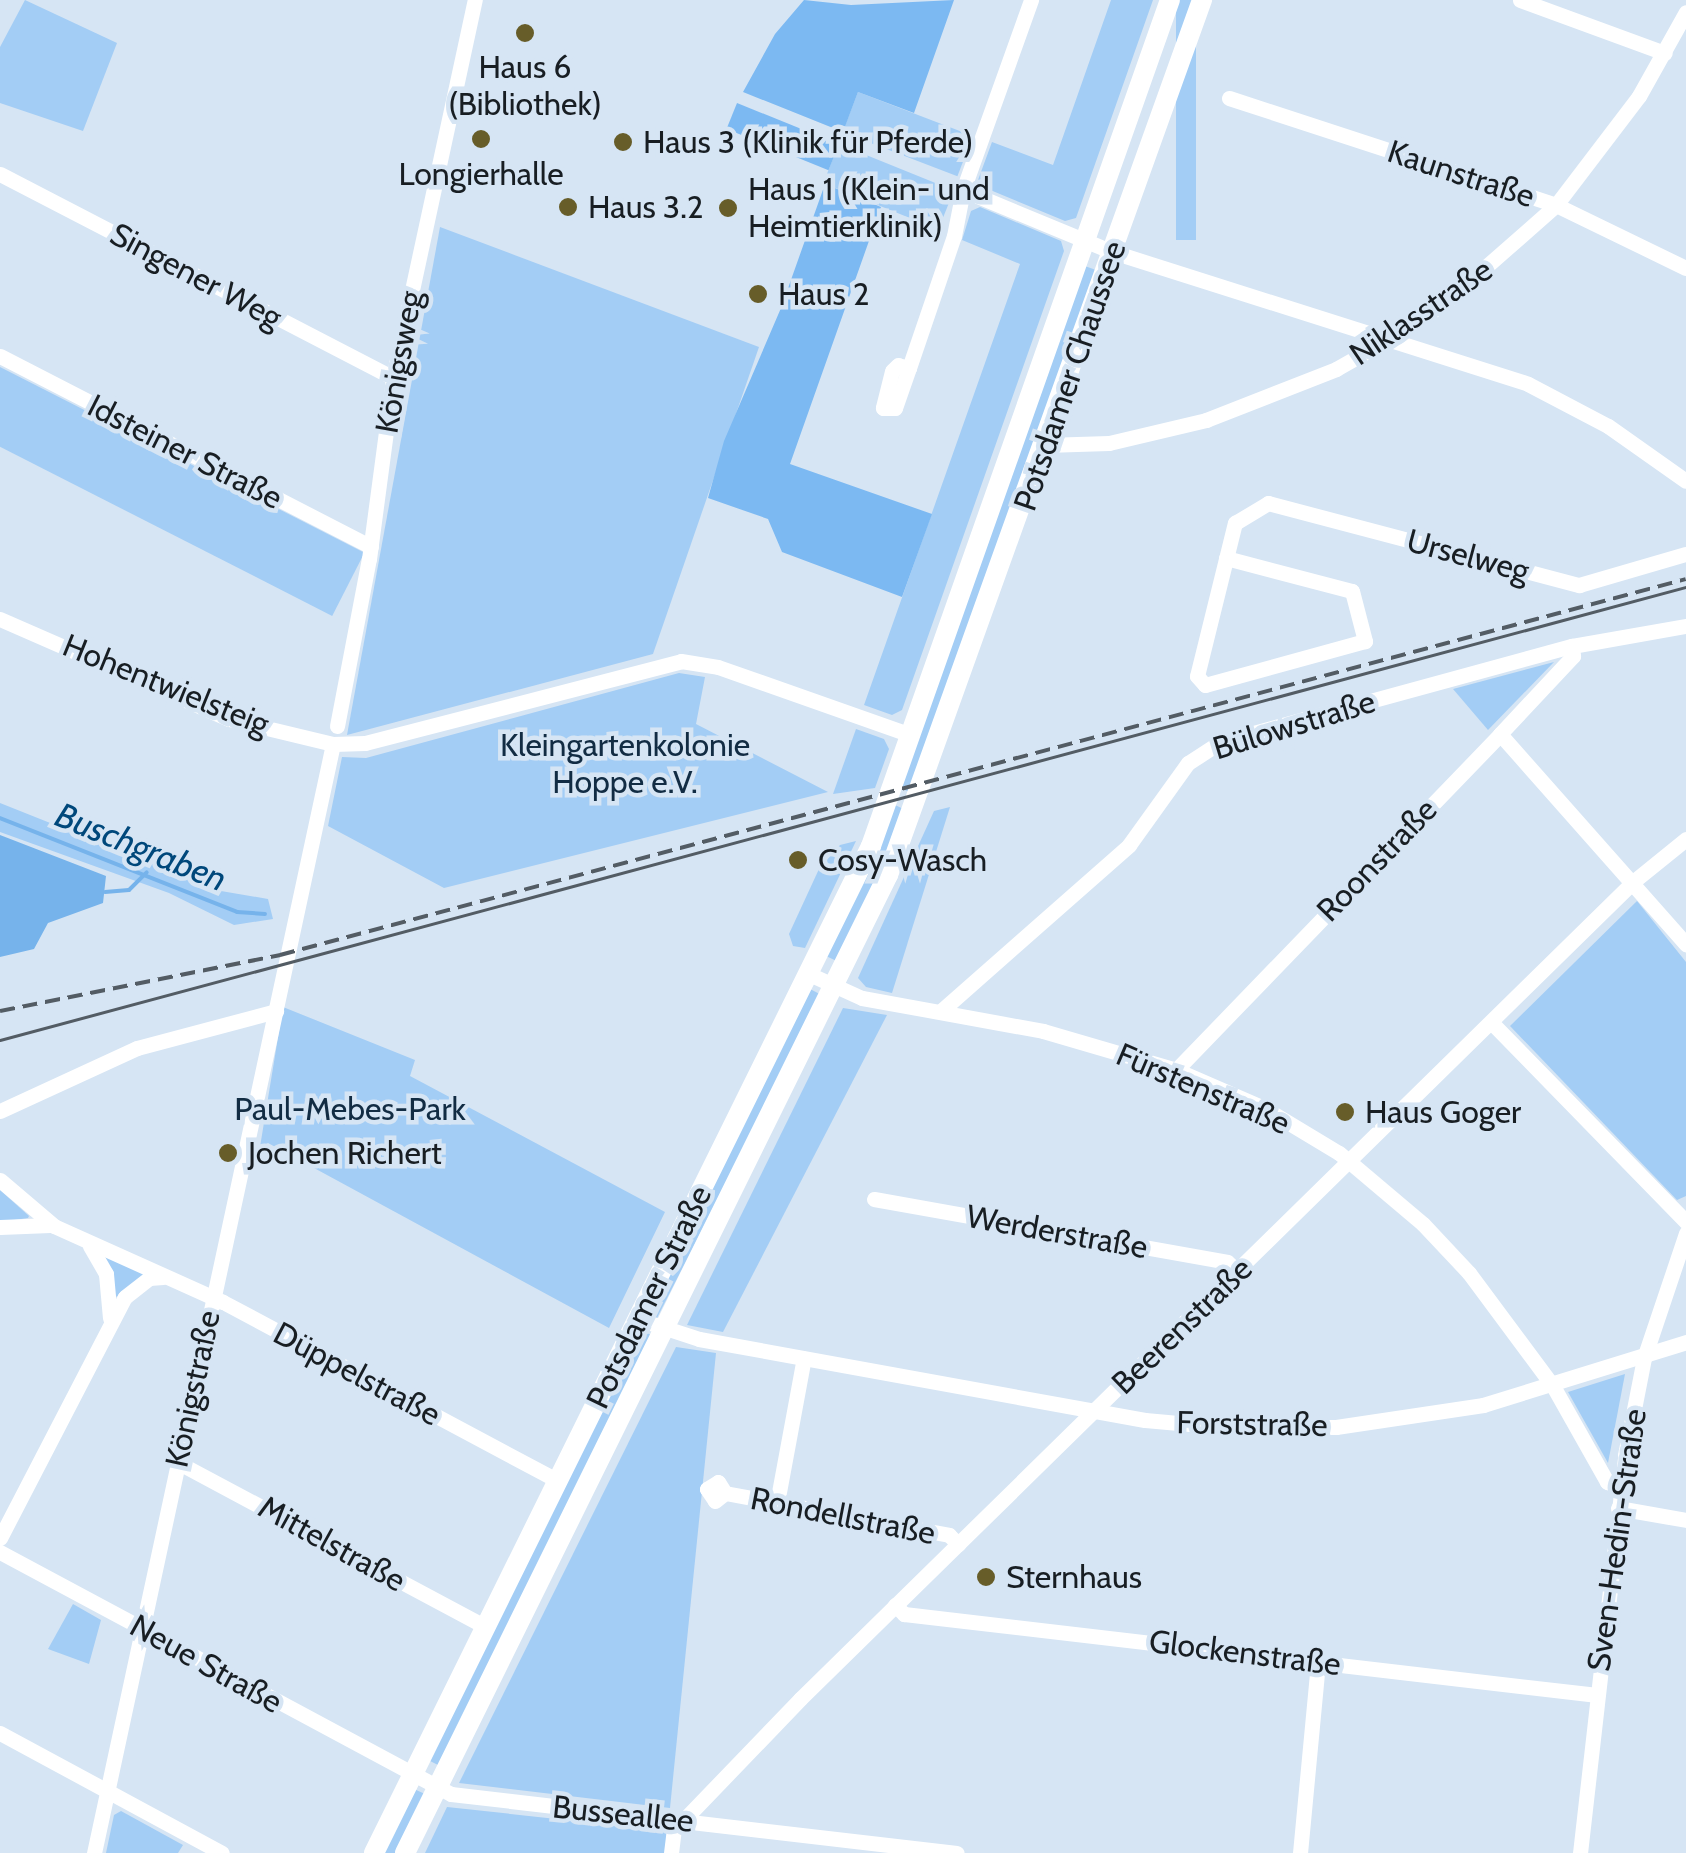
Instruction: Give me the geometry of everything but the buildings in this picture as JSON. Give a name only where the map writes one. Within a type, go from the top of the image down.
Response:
[{"type":"main road","name":"Potsdamer Chaussee","points":[[911,735],[1170,0]]},
{"type":"main road","name":"Potsdamer Chaussee","points":[[937,752],[1202,0]]},
{"type":"main road","name":"Potsdamer Straße","points":[[374,1853],[871,846],[911,735]]},
{"type":"main road","name":"Potsdamer Straße","points":[[405,1853],[888,875],[937,752]]},
{"type":"street","name":"Königsweg","points":[[337,726],[371,547],[392,378],[475,0]]},
{"type":"street","points":[[909,368],[963,190],[1031,0]]},
{"type":"street","points":[[1520,0],[1665,52]]},
{"type":"street","name":"Niklasstraße","points":[[1045,445],[1109,443],[1206,420],[1278,395],[1392,338],[1448,300],[1556,206],[1599,156],[1686,12]]},
{"type":"street","name":"Kaunstraße","points":[[1229,98],[1556,206],[1686,268]]},
{"type":"street","name":"Singener Weg","points":[[0,174],[392,378]]},
{"type":"street","points":[[963,190],[1113,252],[1392,338],[1570,405],[1686,481]]},
{"type":"street","name":"Idsteiner Straße","points":[[0,356],[371,547]]},
{"type":"street","name":"Urselweg","points":[[1226,558],[1235,523],[1250,510],[1268,504],[1578,585],[1686,554]]},
{"type":"street","points":[[1226,558],[1352,591],[1365,640],[1205,685],[1196,676],[1226,558]]},
{"type":"street","name":"Hohentwielsteig","points":[[0,618],[229,718],[333,744],[365,743],[681,661],[718,667],[911,735]]},
{"type":"street","name":"Bülowstraße","points":[[942,1011],[1130,845],[1202,752],[1255,731],[1572,646],[1686,626]]},
{"type":"street","name":"Roonstraße","points":[[1176,1070],[1573,656],[1572,646]]},
{"type":"street","points":[[1500,734],[1686,944]]},
{"type":"street","name":"Königstraße","points":[[94,1853],[333,744]]},
{"type":"street","name":"Beerenstraße","points":[[684,1821],[958,1544],[1634,881],[1686,839]]},
{"type":"street","name":"Fürstenstraße","points":[[809,974],[833,987],[1043,1031],[1176,1070],[1264,1108],[1352,1161],[1469,1274],[1553,1386],[1607,1482],[1620,1486]]},
{"type":"street","points":[[0,1111],[137,1048],[276,1010]]},
{"type":"street","points":[[1491,1022],[1686,1222]]},
{"type":"street","name":"Düppelstraße","points":[[0,1180],[54,1226],[213,1298],[558,1482]]},
{"type":"street","name":"Werderstraße","points":[[874,1199],[1227,1262],[1238,1271]]},
{"type":"street","points":[[0,1227],[54,1226]]},
{"type":"street","name":"Sven-Hedin-Straße","points":[[1580,1853],[1620,1486],[1644,1358],[1686,1233]]},
{"type":"street","points":[[87,1243],[106,1274],[110,1323]]},
{"type":"street","points":[[0,1538],[110,1323],[136,1285],[167,1277]]},
{"type":"street","name":"Forststraße","points":[[638,1320],[663,1331],[804,1358],[1193,1426],[1336,1427],[1483,1405],[1686,1342]]},
{"type":"street","points":[[777,1503],[804,1358]]},
{"type":"street","name":"Mittelstraße","points":[[177,1462],[486,1627]]},
{"type":"street","name":"Rondellstraße","points":[[725,1493],[949,1535],[958,1544]]},
{"type":"street","points":[[1618,1508],[1686,1520]]},
{"type":"street","name":"Neue Straße","points":[[0,1552],[412,1776]]},
{"type":"street","name":"Glockenstraße","points":[[896,1606],[904,1614],[1597,1695]]},
{"type":"street","points":[[1300,1853],[1318,1662]]},
{"type":"street","points":[[0,1733],[222,1853]]},
{"type":"street","name":"Busseallee","points":[[412,1776],[437,1788],[855,1847],[957,1853]]},
{"type":"street","points":[[672,1853],[674,1830],[684,1821]]},
{"type":"green space","points":[[25,0],[117,43],[83,131],[0,103],[0,47]]},
{"type":"green space","points":[[1111,0],[1153,0],[1076,218],[1065,221],[983,187],[978,180],[992,142],[1053,165]]},
{"type":"green space","points":[[1176,0],[1196,0],[1196,240],[1176,240]]},
{"type":"green space","points":[[858,92],[973,136],[957,176],[843,132]]},
{"type":"green space","points":[[839,144],[954,190],[938,229],[823,183]]},
{"type":"green space","points":[[980,207],[1061,241],[1064,251],[902,710],[892,715],[864,705],[1020,264],[962,240],[971,211]]},
{"type":"green space","points":[[440,227],[759,347],[653,654],[347,735]]},
{"type":"green space","points":[[1082,265],[1101,272],[911,792],[893,786]]},
{"type":"green space","points":[[0,367],[364,553],[332,616],[0,447]]},
{"type":"green space","points":[[1554,662],[1488,730],[1453,689]]},
{"type":"green space","name":"Kleingartenkolonie Hoppe e.V.","points":[[679,673],[705,677],[696,724],[828,792],[444,888],[328,826],[342,757],[366,758]]},
{"type":"green space","points":[[856,729],[884,739],[889,749],[875,788],[833,794]]},
{"type":"green space","points":[[889,802],[910,812],[840,962],[819,953]]},
{"type":"green space","points":[[0,803],[221,891],[268,899],[273,919],[234,925],[169,893],[0,832]]},
{"type":"green space","points":[[950,807],[892,993],[866,987],[858,978],[934,811]]},
{"type":"green space","points":[[856,841],[805,948],[793,946],[789,934],[819,869],[840,845]]},
{"type":"green space","points":[[1637,901],[1686,962],[1686,1196],[1677,1200],[1510,1026]]},
{"type":"green space","points":[[810,989],[822,995],[657,1318],[645,1312]]},
{"type":"green space","name":"Paul-Mebes-Park","points":[[283,1007],[415,1060],[410,1076],[665,1212],[609,1328],[268,1143],[260,1147]]},
{"type":"green space","points":[[843,1008],[887,1015],[723,1332],[687,1325]]},
{"type":"green space","points":[[0,1190],[29,1216],[28,1218],[0,1222]]},
{"type":"green space","points":[[102,1255],[145,1274],[116,1297]]},
{"type":"green space","points":[[641,1330],[653,1336],[442,1767],[426,1759]]},
{"type":"green space","points":[[676,1347],[716,1353],[670,1808],[459,1783]]},
{"type":"green space","points":[[1625,1374],[1608,1463],[1568,1392]]},
{"type":"green space","points":[[73,1604],[101,1620],[89,1664],[48,1649]]},
{"type":"green space","points":[[414,1789],[425,1794],[399,1853],[380,1853]]},
{"type":"green space","points":[[447,1807],[667,1831],[665,1853],[425,1853]]},
{"type":"green space","points":[[121,1811],[183,1845],[178,1853],[106,1853],[114,1815]]},
{"type":"shaded area","points":[[804,0],[851,5],[954,0],[914,113],[858,92],[843,132],[743,92],[775,34]]},
{"type":"shaded area","points":[[737,103],[839,144],[829,170],[727,129]]},
{"type":"shaded area","points":[[825,184],[881,207],[790,464],[932,514],[902,597],[782,552],[768,519],[708,498],[724,441],[781,308]]},
{"type":"shaded area","points":[[0,835],[106,876],[103,903],[48,923],[34,949],[0,957]]},
{"type":"waterway","name":"Buschgraben","points":[[0,818],[237,912],[265,914]]},
{"type":"waterway","points":[[105,892],[129,890],[147,872]]},
{"type":"tram line","points":[[0,1040],[1686,587]]},
{"type":"railway","points":[[0,1011],[280,955],[1686,579]]},
{"type":"place","name":"Haus 6 (Bibliothek)","points":[[525,33]]},
{"type":"place","name":"Longierhalle","points":[[481,139]]},
{"type":"place","name":"Haus 3 (Klinik für Pferde)","points":[[623,142]]},
{"type":"place","name":"Haus 3.2","points":[[568,207]]},
{"type":"place","name":"Haus 1 (Klein- und Heimtierklinik)","points":[[728,208]]},
{"type":"place","name":"Haus 2","points":[[758,294]]},
{"type":"place","name":"Cosy-Wasch","points":[[798,860]]},
{"type":"place","name":"Haus Goger","points":[[1345,1112]]},
{"type":"place","name":"Jochen Richert","points":[[228,1153]]},
{"type":"place","name":"Sternhaus","points":[[986,1577]]}]
